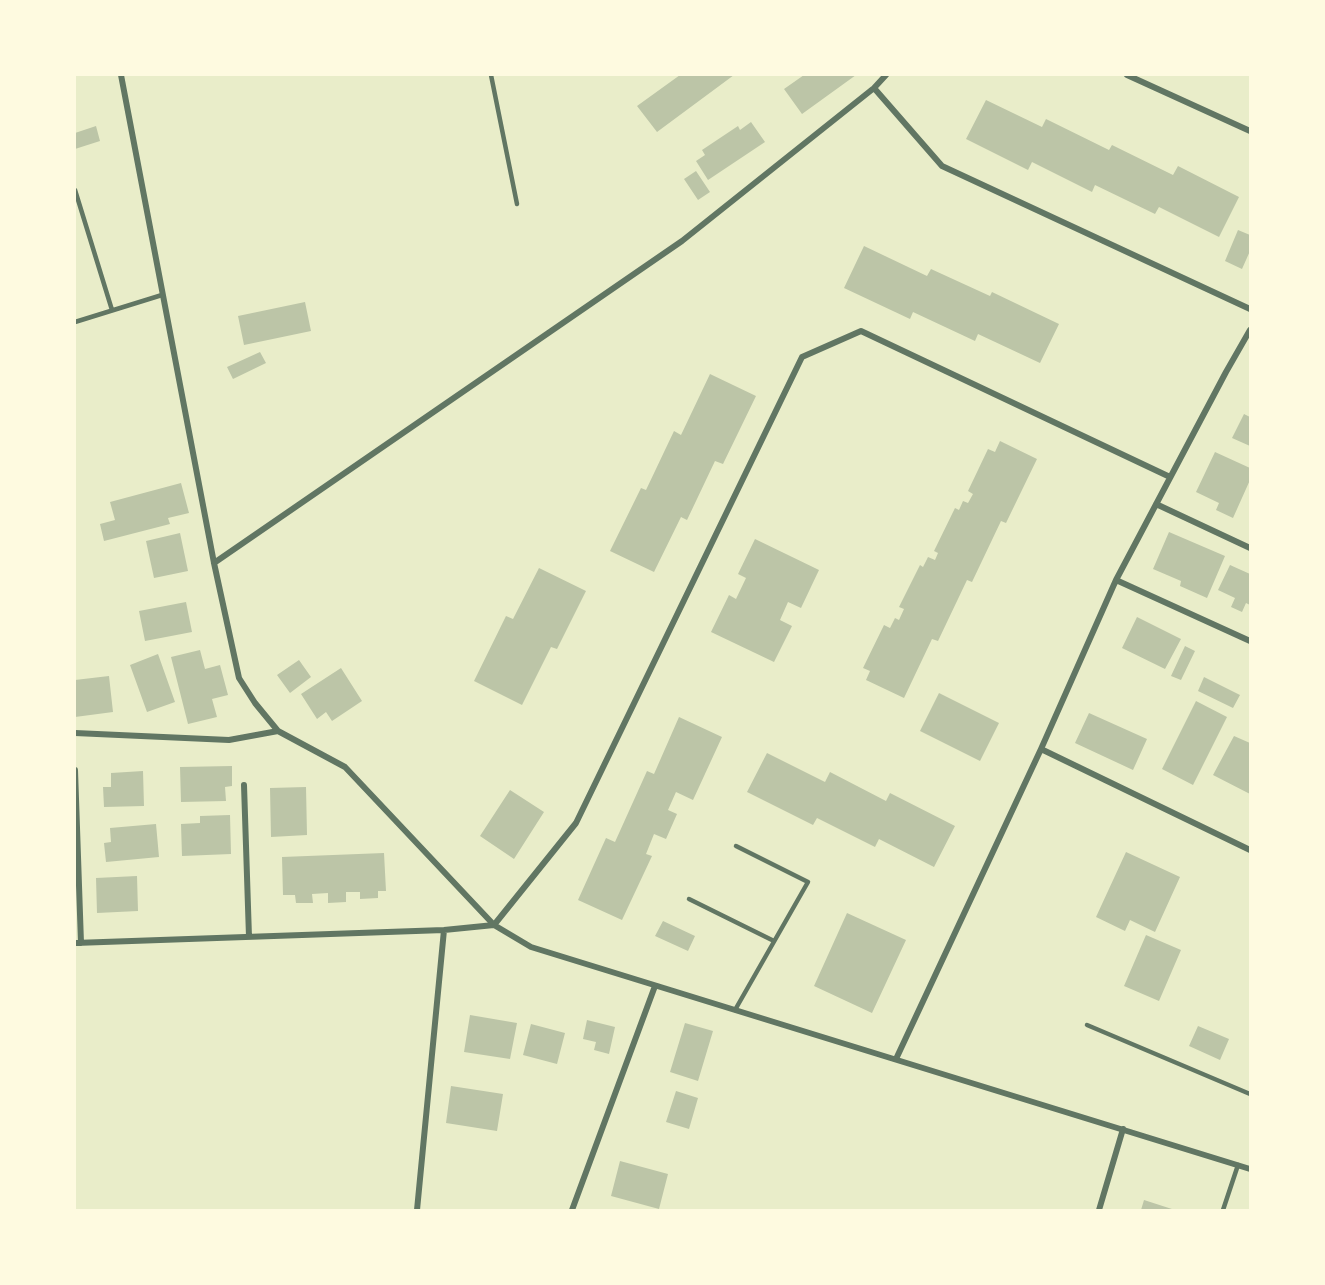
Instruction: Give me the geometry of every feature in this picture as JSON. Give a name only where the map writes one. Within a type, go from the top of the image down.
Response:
[{"type":"street","points":[[120,75],[214,563],[239,678],[255,703],[278,731],[345,767],[494,925],[531,946],[1250,1169]]},
{"type":"street","points":[[214,563],[682,241],[874,88],[886,75]]},
{"type":"street","points":[[1127,75],[1250,131]]},
{"type":"street","points":[[874,88],[942,166],[1250,309]]},
{"type":"street","points":[[897,1059],[1041,749],[1116,580],[1250,330]]},
{"type":"street","points":[[75,770],[78,943],[444,930],[494,925],[576,823],[802,357],[861,331],[1170,477]]},
{"type":"street","points":[[1156,504],[1250,548]]},
{"type":"street","points":[[1116,580],[1250,641]]},
{"type":"street","points":[[75,733],[229,740],[278,731]]},
{"type":"street","points":[[1041,749],[1250,850]]},
{"type":"street","points":[[244,784],[249,937]]},
{"type":"street","points":[[417,1210],[444,930]]},
{"type":"street","points":[[572,1210],[655,986]]},
{"type":"street","points":[[1099,1210],[1123,1129]]},
{"type":"lane","points":[[491,75],[517,204]]},
{"type":"lane","points":[[75,190],[112,310]]},
{"type":"lane","points":[[75,322],[162,295]]},
{"type":"lane","points":[[735,1010],[808,882],[736,846]]},
{"type":"lane","points":[[689,899],[774,940]]},
{"type":"lane","points":[[1087,1025],[1250,1094]]},
{"type":"lane","points":[[1223,1210],[1238,1165]]},
{"type":"building","points":[[680,75],[734,75],[657,132],[637,106]]},
{"type":"building","points":[[804,75],[856,75],[802,114],[784,89]]},
{"type":"building","points":[[986,100],[1042,127],[1046,119],[1109,150],[1112,145],[1173,175],[1178,166],[1239,197],[1219,237],[1159,207],[1155,214],[1095,185],[1092,192],[1032,162],[1028,170],[966,139]]},
{"type":"building","points":[[751,122],[765,142],[708,180],[696,161],[705,155],[702,150],[738,126],[740,130]]},
{"type":"building","points":[[96,126],[100,141],[75,149],[75,133]]},
{"type":"building","points":[[696,171],[710,192],[698,200],[684,179]]},
{"type":"building","points":[[1238,230],[1250,235],[1250,251],[1242,269],[1225,261]]},
{"type":"building","points":[[864,246],[927,276],[931,269],[990,296],[992,292],[1059,324],[1040,363],[978,334],[975,341],[913,312],[910,319],[844,288]]},
{"type":"building","points":[[305,302],[311,331],[244,345],[238,316]]},
{"type":"building","points":[[260,352],[266,363],[233,379],[227,367]]},
{"type":"building","points":[[710,374],[756,396],[723,464],[715,461],[687,520],[681,517],[654,572],[610,551],[641,488],[646,490],[674,431],[681,435]]},
{"type":"building","points":[[1244,414],[1250,417],[1250,446],[1232,438]]},
{"type":"building","points":[[1000,441],[1037,459],[1006,523],[1001,521],[972,582],[967,580],[938,641],[932,639],[904,698],[866,680],[870,671],[863,668],[884,625],[890,628],[895,618],[899,620],[904,609],[899,607],[920,565],[923,567],[928,557],[935,560],[938,553],[934,551],[955,508],[959,510],[963,501],[968,503],[973,494],[968,491],[988,449],[995,452]]},
{"type":"building","points":[[1215,452],[1250,468],[1250,480],[1233,518],[1216,510],[1219,503],[1196,492]]},
{"type":"building","points":[[181,483],[189,513],[168,518],[170,524],[104,541],[100,524],[115,520],[110,502]]},
{"type":"building","points":[[1169,532],[1225,556],[1207,598],[1180,586],[1181,581],[1153,569]]},
{"type":"building","points":[[180,533],[188,571],[154,578],[146,541]]},
{"type":"building","points":[[755,539],[819,570],[801,608],[788,602],[780,620],[792,626],[774,662],[711,632],[729,595],[736,599],[746,578],[738,574]]},
{"type":"building","points":[[1230,565],[1250,574],[1250,605],[1246,603],[1242,612],[1231,607],[1235,598],[1218,590]]},
{"type":"building","points":[[539,568],[586,591],[557,649],[551,647],[522,705],[474,681],[506,616],[513,619]]},
{"type":"building","points":[[186,602],[192,632],[145,641],[139,611]]},
{"type":"building","points":[[1137,617],[1181,639],[1165,669],[1122,648]]},
{"type":"building","points":[[1185,646],[1195,651],[1181,680],[1171,676]]},
{"type":"building","points":[[200,650],[205,669],[220,665],[228,695],[212,699],[217,717],[188,724],[171,657]]},
{"type":"building","points":[[158,654],[175,702],[147,712],[130,665]]},
{"type":"building","points":[[299,660],[311,677],[290,693],[277,675]]},
{"type":"building","points":[[341,668],[362,701],[332,721],[326,712],[317,719],[301,694]]},
{"type":"building","points":[[109,676],[113,712],[75,717],[75,680]]},
{"type":"building","points":[[1204,677],[1240,695],[1233,708],[1198,691]]},
{"type":"building","points":[[939,693],[999,723],[980,761],[920,731]]},
{"type":"building","points":[[1196,701],[1227,717],[1193,785],[1162,769]]},
{"type":"building","points":[[1089,713],[1147,739],[1133,770],[1075,743]]},
{"type":"building","points":[[679,717],[722,737],[693,800],[676,792],[668,810],[677,814],[666,839],[654,834],[646,854],[652,856],[622,920],[578,900],[606,838],[615,842],[647,771],[654,774]]},
{"type":"building","points":[[1234,736],[1250,743],[1250,794],[1213,775]]},
{"type":"building","points":[[767,753],[825,782],[830,772],[886,801],[890,793],[955,826],[934,867],[879,839],[875,847],[817,818],[813,825],[747,792]]},
{"type":"building","points":[[232,766],[232,786],[225,787],[226,801],[181,802],[180,767]]},
{"type":"building","points":[[143,771],[144,806],[104,807],[103,787],[111,787],[111,773]]},
{"type":"building","points":[[306,787],[307,835],[271,837],[270,788]]},
{"type":"building","points":[[510,790],[544,812],[514,859],[480,836]]},
{"type":"building","points":[[230,815],[231,854],[182,856],[181,824],[200,823],[200,816]]},
{"type":"building","points":[[156,824],[159,857],[106,862],[104,843],[111,842],[110,828]]},
{"type":"building","points":[[1126,852],[1180,877],[1155,932],[1130,920],[1125,931],[1096,917]]},
{"type":"building","points":[[384,853],[386,891],[378,891],[378,898],[360,899],[360,892],[346,892],[346,902],[328,903],[328,893],[312,894],[313,903],[296,903],[295,895],[283,895],[282,857]]},
{"type":"building","points":[[137,876],[138,911],[97,913],[96,878]]},
{"type":"building","points":[[847,913],[906,940],[872,1013],[814,986]]},
{"type":"building","points":[[663,921],[695,936],[688,951],[655,936]]},
{"type":"building","points":[[1146,935],[1181,950],[1159,1001],[1124,986]]},
{"type":"building","points":[[470,1015],[517,1023],[510,1059],[464,1052]]},
{"type":"building","points":[[587,1020],[615,1027],[609,1054],[594,1050],[596,1042],[583,1039]]},
{"type":"building","points":[[685,1023],[713,1031],[698,1081],[670,1072]]},
{"type":"building","points":[[531,1024],[565,1033],[557,1064],[523,1055]]},
{"type":"building","points":[[1198,1026],[1229,1039],[1220,1060],[1189,1046]]},
{"type":"building","points":[[451,1086],[503,1094],[497,1131],[446,1123]]},
{"type":"building","points":[[676,1091],[698,1098],[689,1129],[666,1122]]},
{"type":"building","points":[[620,1161],[668,1174],[659,1209],[611,1196]]},
{"type":"building","points":[[1144,1200],[1175,1210],[1141,1210]]}]
